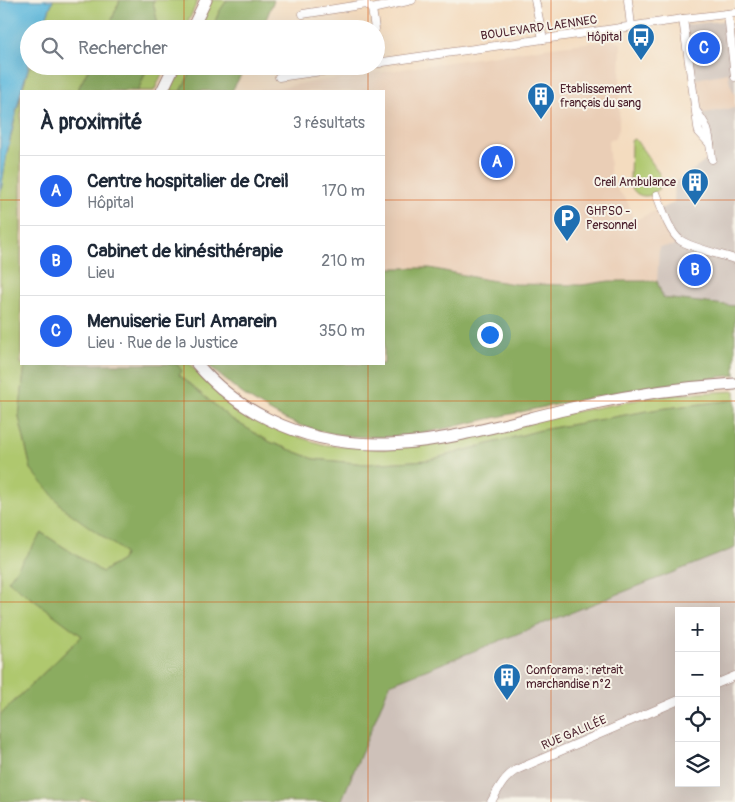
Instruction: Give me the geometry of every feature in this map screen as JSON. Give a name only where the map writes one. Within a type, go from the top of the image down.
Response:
[{"type":"main road","points":[[196,20],[206,0]]},
{"type":"main road","points":[[162,90],[170,75]]},
{"type":"main road","points":[[197,365],[235,399],[273,422],[310,435],[335,441],[363,444],[394,444],[430,440],[626,397],[678,389],[735,384]]},
{"type":"street","points":[[303,14],[368,4],[412,0]]},
{"type":"street","points":[[535,0],[543,39]]},
{"type":"street","points":[[628,0],[631,26]]},
{"type":"street","points":[[368,4],[372,20]]},
{"type":"street","points":[[732,13],[735,76]]},
{"type":"street","name":"BOULEVARD LAENNEC","points":[[385,62],[732,13]]},
{"type":"street","points":[[683,19],[696,110],[708,131],[712,159]]},
{"type":"street","points":[[279,77],[293,75]]},
{"type":"street","points":[[657,195],[671,229],[678,239],[735,259]]},
{"type":"street","points":[[720,682],[735,676]]},
{"type":"street","name":"RUE GALILÉE","points":[[491,802],[503,781],[516,770],[675,702]]},
{"type":"shaded area","points":[[729,20],[735,76],[735,95],[728,73],[696,79],[701,108],[704,113],[735,108],[735,306],[663,298],[657,281],[659,247],[675,246],[657,210],[674,203],[675,182],[703,162],[712,161],[708,131],[696,110],[684,25]]},
{"type":"shaded area","points":[[612,40],[621,43],[619,130],[614,138],[608,141],[611,182],[627,201],[633,221],[657,210],[675,247],[659,247],[657,281],[609,281],[582,285],[515,284],[430,268],[385,268],[385,90],[259,90],[361,75],[385,75],[385,71]]},
{"type":"shaded area","points":[[728,73],[735,95],[735,108],[704,113],[701,108],[696,78]]},
{"type":"shaded area","points":[[735,548],[735,802],[341,802],[390,684]]},
{"type":"green space","points":[[53,0],[120,0],[112,20],[45,20]]},
{"type":"green space","points":[[120,0],[154,0],[157,20],[112,20]]},
{"type":"green space","points":[[154,0],[198,0],[189,20],[157,20]]},
{"type":"green space","points":[[211,0],[227,0],[216,20],[202,20]]},
{"type":"green space","points":[[227,0],[274,0],[266,20],[216,20]]},
{"type":"green space","points":[[26,75],[85,75],[78,90],[22,90]]},
{"type":"green space","points":[[85,75],[144,75],[138,90],[78,90]]},
{"type":"green space","points":[[144,75],[162,75],[154,90],[138,90]]},
{"type":"green space","points":[[176,75],[189,75],[182,90],[168,90]]},
{"type":"green space","points":[[189,75],[241,75],[233,90],[182,90]]},
{"type":"green space","points":[[20,98],[20,365],[25,365],[19,417],[31,469],[124,554],[122,560],[102,572],[42,533],[9,581],[82,636],[0,715],[0,195],[7,153]]},
{"type":"green space","points":[[633,139],[636,140],[660,176],[661,183],[659,189],[649,196],[638,194],[630,182],[631,141]]},
{"type":"green space","points":[[385,268],[430,268],[515,284],[582,285],[609,281],[657,281],[663,298],[735,306],[735,375],[616,393],[420,434],[372,437],[340,435],[309,428],[288,421],[266,409],[210,365],[385,365]]},
{"type":"green space","points":[[25,365],[178,365],[182,371],[179,375],[230,418],[270,442],[314,459],[366,464],[429,460],[541,430],[659,409],[735,400],[735,548],[390,684],[341,802],[102,802],[82,799],[80,802],[0,802],[0,715],[82,636],[8,581],[42,533],[102,572],[122,560],[124,554],[120,549],[63,508],[31,469],[19,417]]},
{"type":"green space","points":[[177,365],[191,365],[204,380],[229,401],[263,423],[292,435],[325,445],[384,449],[662,395],[735,391],[735,400],[659,409],[541,430],[429,460],[366,464],[314,459],[270,442],[230,418],[179,375]]},
{"type":"water","points":[[0,0],[53,0],[45,20],[20,20],[20,75],[26,75],[20,90],[0,197]]},
{"type":"place","name":"Menuiserie Eurl Amarein","points":[[704,48]]},
{"type":"place","name":"Hôpital","points":[[641,61]]},
{"type":"place","name":"Etablissement français du sang","points":[[541,120]]},
{"type":"place","name":"Centre hospitalier de Creil","points":[[497,162]]},
{"type":"place","name":"Creil Ambulance","points":[[695,206]]},
{"type":"place","name":"GHPSO - Personnel","points":[[567,242]]},
{"type":"place","name":"Cabinet de kinésithérapie","points":[[695,270]]},
{"type":"place","name":"Conforama : retrait marchandise n°2","points":[[507,701]]}]
